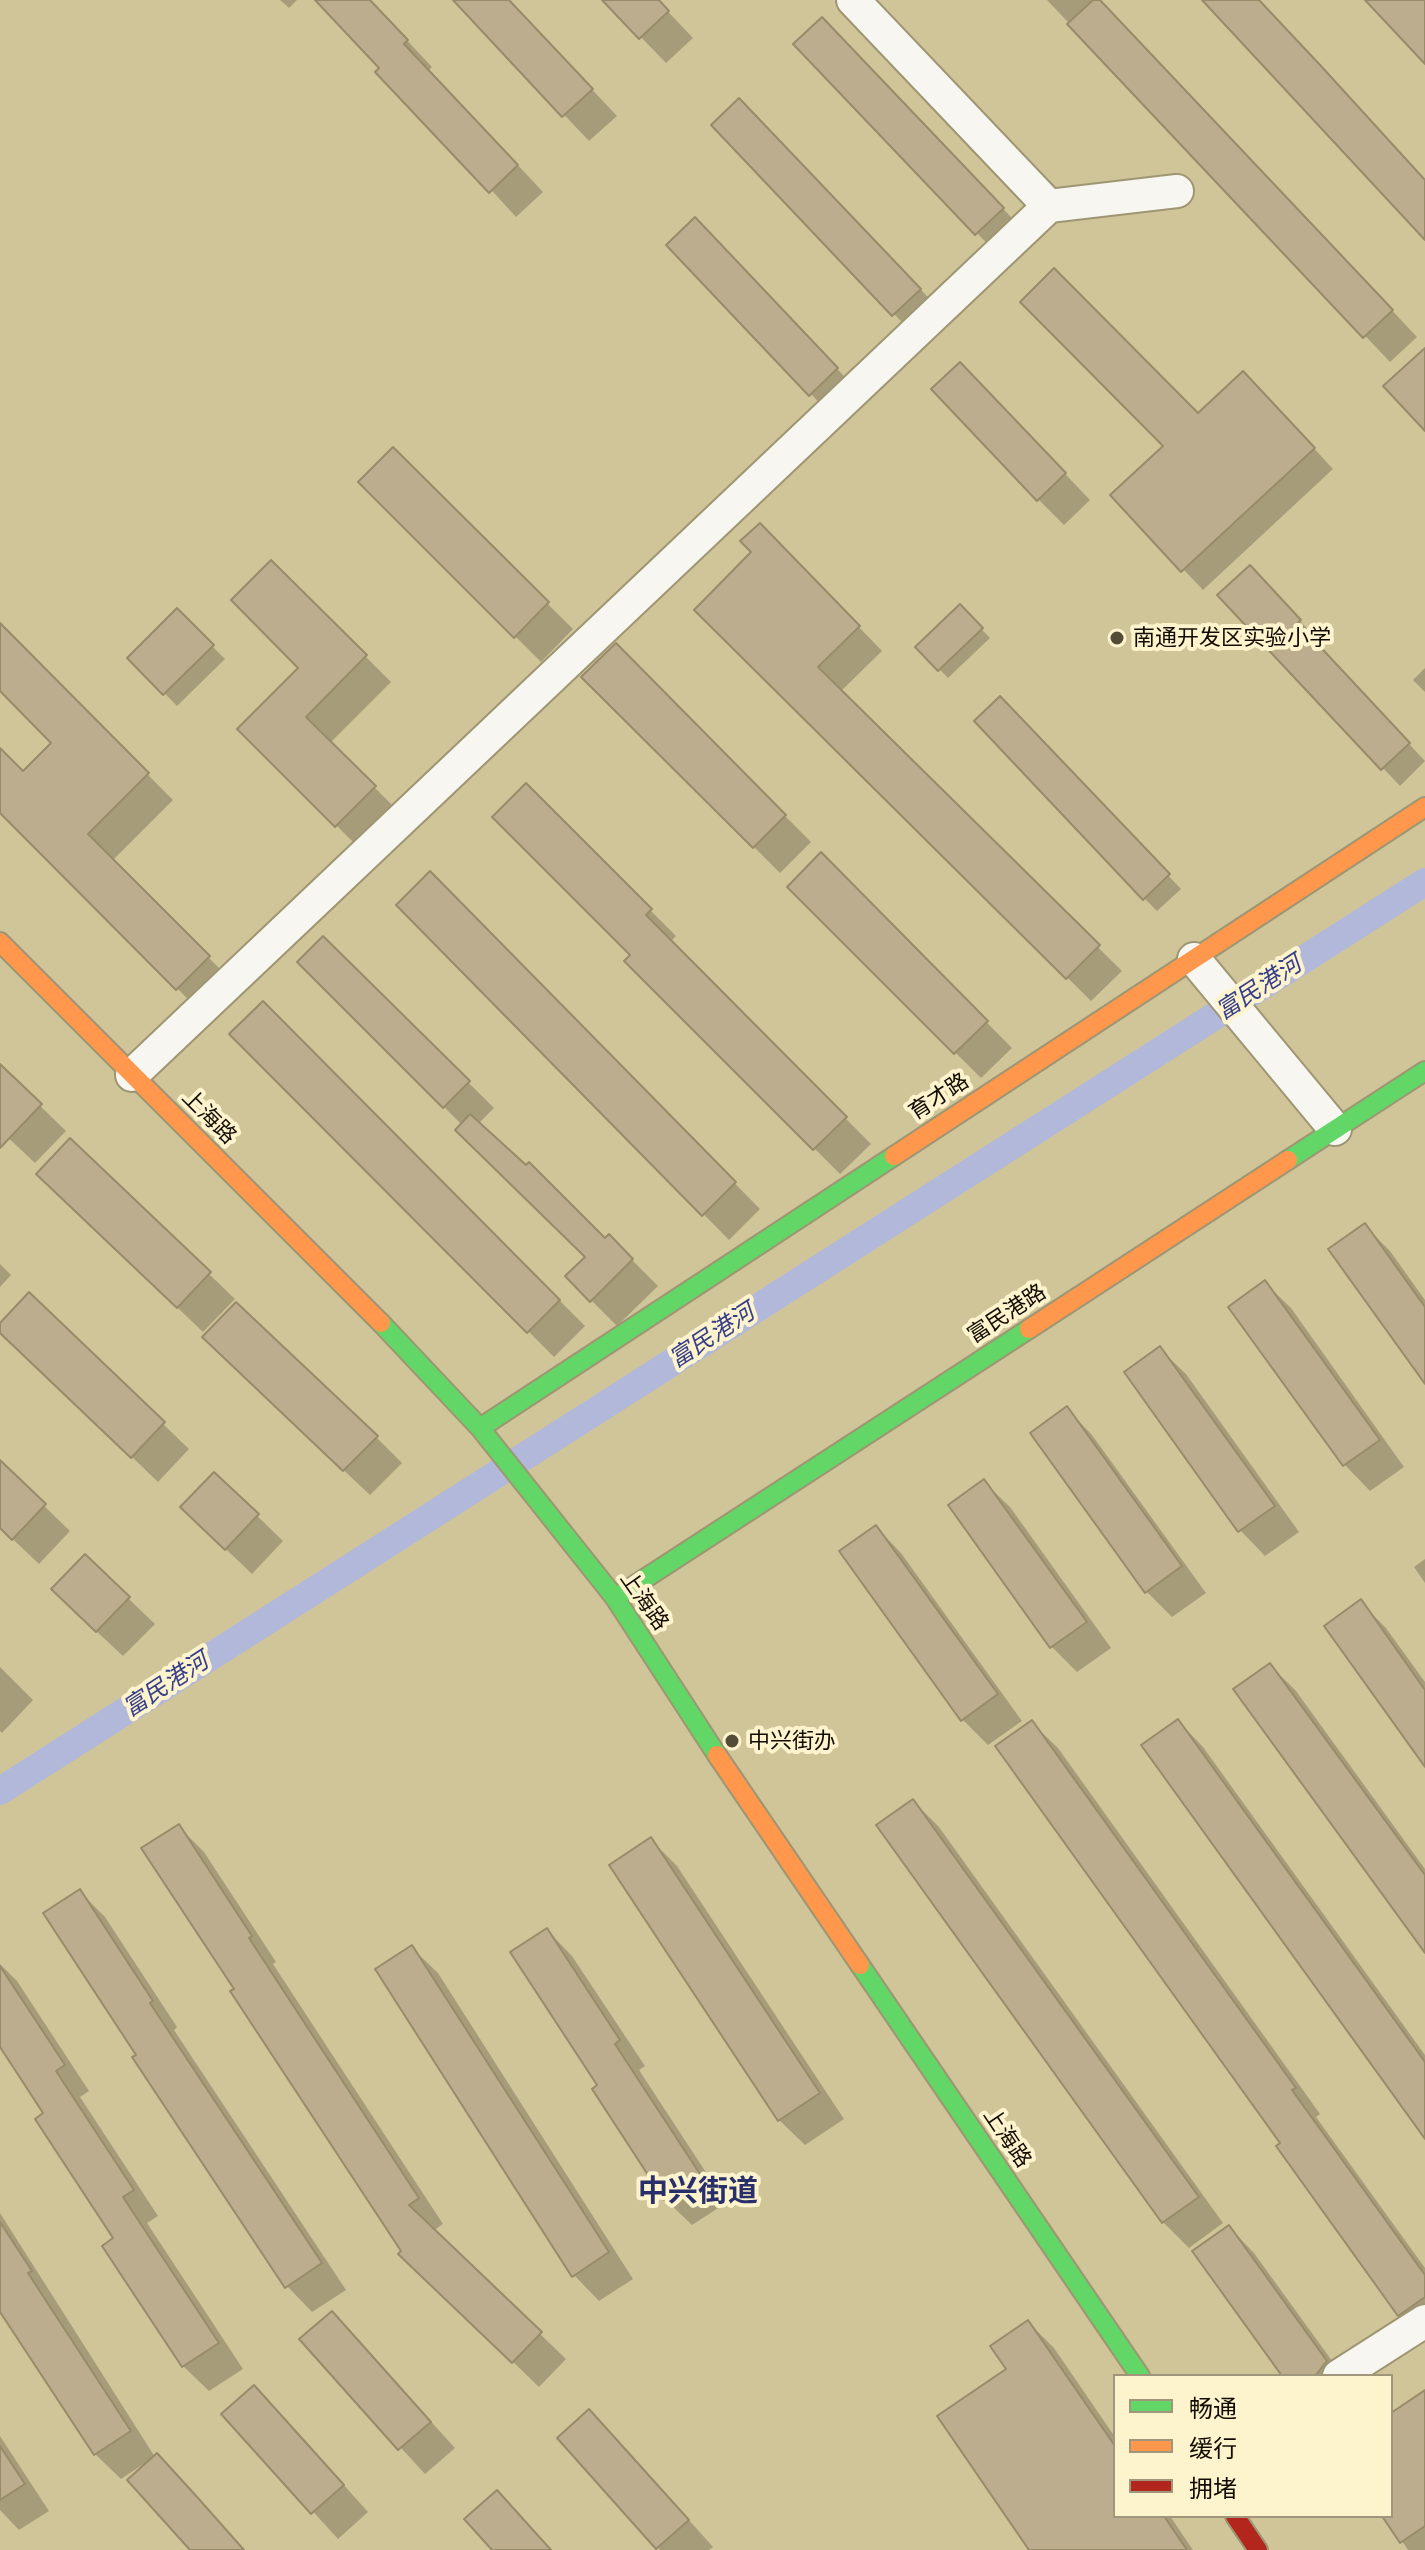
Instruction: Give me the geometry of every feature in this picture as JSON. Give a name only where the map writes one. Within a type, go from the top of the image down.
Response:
[{"type":"street","points":[[853,0],[1049,206]]},
{"type":"street","points":[[132,1075],[1049,206],[1177,191]]},
{"type":"street","name":"育才路","points":[[481,1429],[1425,807]]},
{"type":"street","name":"上海路","points":[[0,942],[481,1429],[615,1598],[717,1755],[1139,2374]]},
{"type":"street","points":[[1194,960],[1335,1129]]},
{"type":"street","name":"富民港路","points":[[615,1598],[1425,1071]]},
{"type":"street","points":[[1342,2374],[1425,2321]]},
{"type":"street","points":[[1236,2518],[1258,2550]]},
{"type":"building","points":[[315,0],[370,0],[408,40],[404,44],[518,165],[489,193],[375,72],[379,68]]},
{"type":"building","points":[[453,0],[509,0],[593,89],[562,117]]},
{"type":"building","points":[[602,0],[659,0],[669,11],[639,39]]},
{"type":"building","points":[[1093,0],[1100,0],[1393,310],[1363,338],[1067,24]]},
{"type":"building","points":[[1202,0],[1259,0],[1321,66],[1425,180],[1425,240]]},
{"type":"building","points":[[1365,0],[1425,0],[1425,64]]},
{"type":"building","points":[[822,17],[1004,208],[975,235],[793,44]]},
{"type":"building","points":[[739,98],[921,289],[892,316],[711,125]]},
{"type":"building","points":[[695,217],[838,368],[809,396],[666,245]]},
{"type":"building","points":[[1054,268],[1198,413],[1243,371],[1315,448],[1181,572],[1110,495],[1163,446],[1020,302]]},
{"type":"building","points":[[1425,348],[1425,431],[1383,386]]},
{"type":"building","points":[[960,362],[1066,473],[1037,501],[931,389]]},
{"type":"building","points":[[393,447],[549,602],[514,638],[358,482]]},
{"type":"building","points":[[760,523],[860,626],[818,667],[1100,945],[1066,979],[694,610],[751,552],[740,541]]},
{"type":"building","points":[[271,560],[367,655],[306,717],[376,786],[335,827],[237,729],[298,668],[231,600]]},
{"type":"building","points":[[1250,565],[1301,620],[1298,623],[1410,743],[1381,770],[1217,595]]},
{"type":"building","points":[[960,604],[983,628],[938,671],[915,647]]},
{"type":"building","points":[[177,608],[214,645],[163,695],[127,658]]},
{"type":"building","points":[[0,623],[149,773],[88,834],[210,956],[176,990],[0,813],[0,748],[23,771],[51,743],[0,691]]},
{"type":"building","points":[[616,643],[786,815],[753,848],[581,677]]},
{"type":"building","points":[[1000,696],[1170,874],[1143,900],[974,721]]},
{"type":"building","points":[[526,783],[652,909],[646,915],[847,1117],[813,1150],[624,961],[630,955],[492,817]]},
{"type":"building","points":[[821,852],[988,1021],[954,1054],[787,887]]},
{"type":"building","points":[[430,871],[736,1182],[702,1216],[396,905]]},
{"type":"building","points":[[323,936],[470,1081],[443,1108],[297,962]]},
{"type":"building","points":[[263,1001],[560,1300],[527,1333],[229,1034]]},
{"type":"building","points":[[0,1064],[42,1104],[0,1148]]},
{"type":"building","points":[[470,1114],[526,1165],[529,1162],[605,1238],[609,1234],[633,1259],[590,1302],[565,1276],[585,1257],[455,1130]]},
{"type":"building","points":[[70,1138],[211,1272],[177,1308],[36,1174]]},
{"type":"building","points":[[1365,1223],[1425,1307],[1425,1384],[1328,1249]]},
{"type":"building","points":[[1265,1280],[1380,1440],[1343,1466],[1228,1307]]},
{"type":"building","points":[[29,1292],[165,1422],[131,1458],[0,1333],[0,1323]]},
{"type":"building","points":[[236,1302],[378,1436],[343,1471],[202,1337]]},
{"type":"building","points":[[1160,1346],[1275,1506],[1238,1532],[1124,1372]]},
{"type":"building","points":[[1067,1406],[1182,1566],[1145,1593],[1030,1433]]},
{"type":"building","points":[[0,1460],[46,1504],[12,1540],[0,1528]]},
{"type":"building","points":[[214,1472],[259,1514],[225,1550],[180,1507]]},
{"type":"building","points":[[984,1479],[1087,1622],[1050,1648],[948,1505]]},
{"type":"building","points":[[876,1525],[998,1694],[961,1721],[839,1551]]},
{"type":"building","points":[[85,1554],[130,1597],[96,1632],[51,1589]]},
{"type":"building","points":[[1361,1599],[1425,1690],[1425,1767],[1324,1626]]},
{"type":"building","points":[[1270,1663],[1425,1875],[1425,1953],[1233,1689]]},
{"type":"building","points":[[1178,1719],[1425,2062],[1425,2139],[1141,1745]]},
{"type":"building","points":[[1032,1720],[1296,2088],[1292,2090],[1425,2275],[1425,2297],[1398,2316],[1276,2146],[1280,2143],[995,1746]]},
{"type":"building","points":[[913,1799],[1199,2197],[1162,2223],[876,1825]]},
{"type":"building","points":[[179,1824],[252,1936],[249,1938],[419,2198],[409,2205],[542,2332],[512,2363],[398,2254],[401,2251],[230,1991],[234,1989],[141,1848]]},
{"type":"building","points":[[651,1837],[820,2093],[778,2121],[609,1865]]},
{"type":"building","points":[[80,1889],[153,2001],[150,2003],[322,2263],[285,2288],[132,2057],[136,2055],[43,1913]]},
{"type":"building","points":[[547,1928],[620,2040],[615,2044],[702,2177],[665,2201],[592,2089],[597,2085],[510,1952]]},
{"type":"building","points":[[412,1945],[609,2252],[572,2277],[375,1969]]},
{"type":"building","points":[[0,1966],[65,2065],[56,2071],[134,2190],[123,2197],[219,2343],[182,2367],[102,2246],[113,2238],[35,2119],[43,2113],[0,2047]]},
{"type":"building","points":[[0,2222],[32,2271],[28,2273],[131,2431],[94,2455],[0,2312]]},
{"type":"building","points":[[1229,2225],[1327,2361],[1317,2374],[1281,2374],[1192,2251]]},
{"type":"building","points":[[332,2311],[431,2422],[398,2450],[299,2339]]},
{"type":"building","points":[[1028,2320],[1113,2443],[1113,2518],[1165,2518],[1187,2550],[1029,2550],[937,2416],[1006,2369],[990,2346]]},
{"type":"building","points":[[254,2385],[344,2485],[311,2514],[221,2414]]},
{"type":"building","points":[[1425,2390],[1425,2526],[1400,2543],[1383,2518],[1393,2518],[1393,2412]]},
{"type":"building","points":[[589,2409],[689,2520],[656,2549],[557,2438]]},
{"type":"building","points":[[0,2446],[25,2484],[0,2500]]},
{"type":"building","points":[[157,2453],[244,2550],[190,2550],[127,2480]]},
{"type":"building","points":[[497,2490],[551,2550],[492,2550],[464,2519]]},
{"type":"waterway","name":"富民港河","points":[[0,1791],[1425,882]]},
{"type":"traffic: fast","points":[[1288,1160],[1425,1071]]},
{"type":"traffic: fast","points":[[480,1428],[894,1156]]},
{"type":"traffic: fast","points":[[381,1323],[480,1428],[615,1598],[717,1755]]},
{"type":"traffic: fast","points":[[615,1598],[1029,1329]]},
{"type":"traffic: fast","points":[[860,1965],[1139,2374]]},
{"type":"traffic: slow","points":[[894,1156],[1425,807]]},
{"type":"traffic: slow","points":[[0,942],[381,1323]]},
{"type":"traffic: slow","points":[[1029,1329],[1288,1160]]},
{"type":"traffic: slow","points":[[717,1755],[860,1965]]},
{"type":"traffic: jam","points":[[1236,2518],[1258,2550]]},
{"type":"place","name":"南通开发区实验小学","points":[[1117,638]]},
{"type":"place","name":"中兴街办","points":[[732,1741]]},
{"type":"district","name":"中兴街道","points":[[698,2192]]}]
